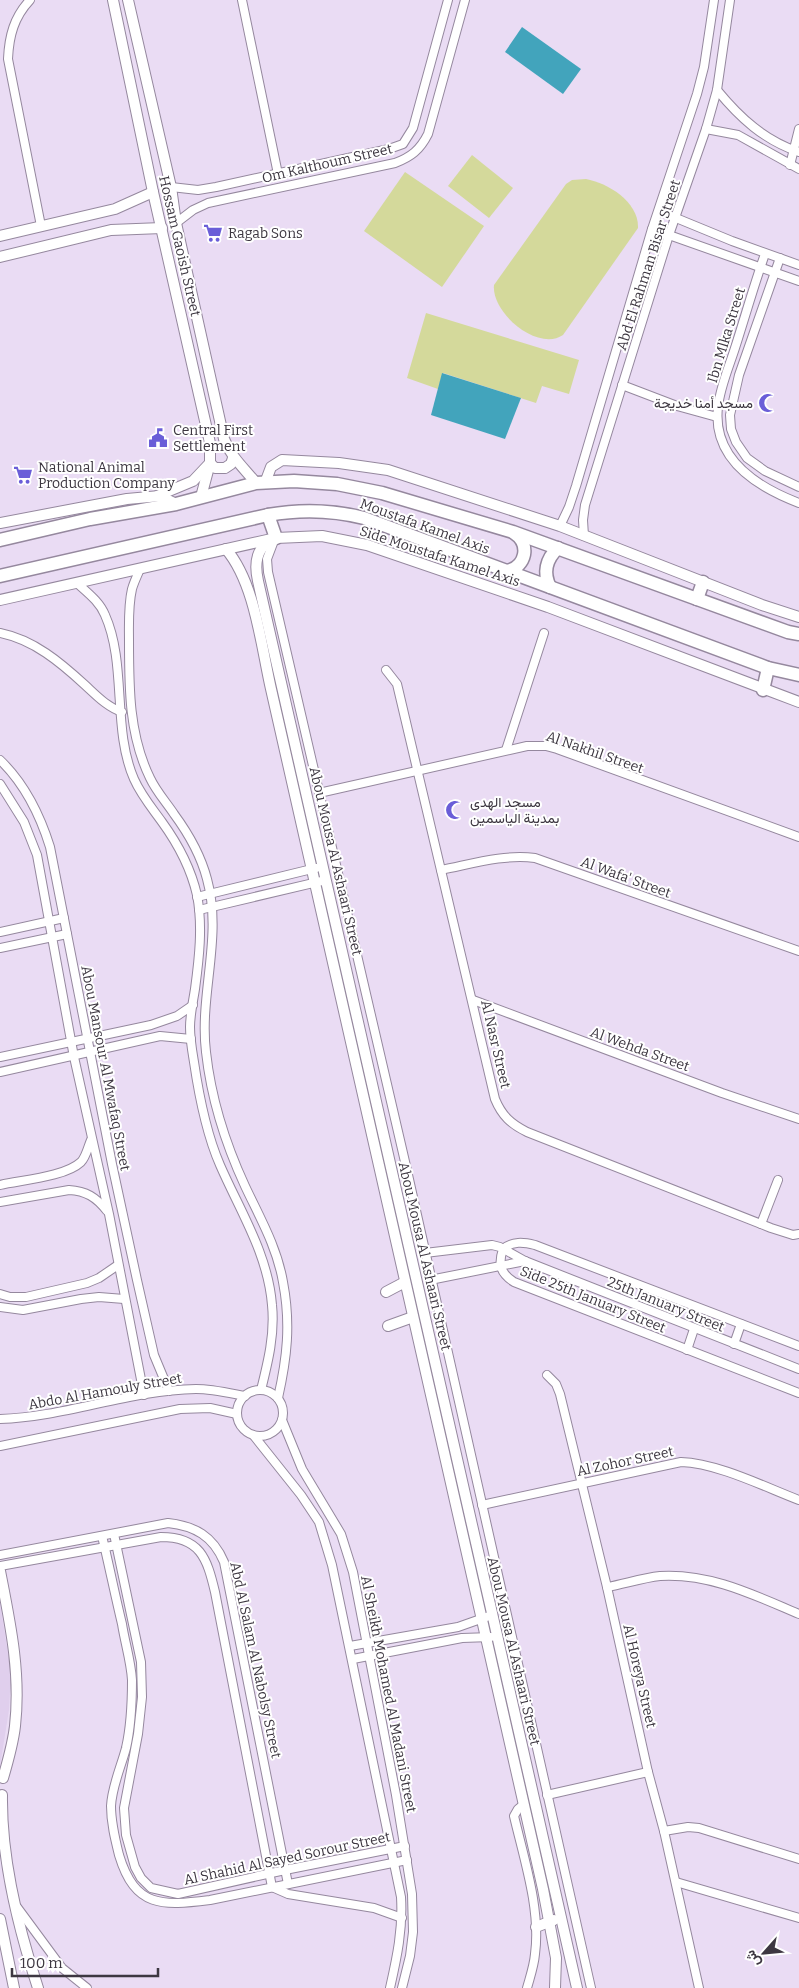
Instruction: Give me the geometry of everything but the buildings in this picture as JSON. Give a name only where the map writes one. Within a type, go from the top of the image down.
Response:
[{"type":"main road","name":"Moustafa Kamel Axis","points":[[0,540],[90,519],[176,504],[260,483],[308,482],[358,487],[513,532],[799,634]]},
{"type":"main road","name":"Moustafa Kamel Axis","points":[[0,576],[268,515],[307,510],[326,511],[364,518],[768,668],[799,674]]},
{"type":"main road","points":[[268,515],[276,538]]},
{"type":"main road","points":[[507,571],[520,564],[524,555],[523,541],[513,532]]},
{"type":"main road","points":[[550,587],[546,577],[547,566],[551,556],[558,548]]},
{"type":"main road","points":[[697,599],[703,582]]},
{"type":"main road","points":[[763,690],[768,668]]},
{"type":"street","points":[[30,0],[17,18],[11,31],[8,59],[41,226]]},
{"type":"street","name":"Hossam Gaoish Street","points":[[113,0],[153,192],[210,443],[210,463],[201,497]]},
{"type":"street","name":"Hossam Gaoish Street","points":[[128,0],[171,188],[176,223],[224,439],[233,458],[260,483]]},
{"type":"street","points":[[242,0],[278,174]]},
{"type":"street","name":"Om Kalthoum Street","points":[[171,188],[198,190],[388,150],[403,144],[413,128],[448,0]]},
{"type":"street","name":"Om Kalthoum Street","points":[[176,223],[193,210],[208,203],[395,163],[414,154],[422,147],[428,134],[465,0]]},
{"type":"street","name":"Abd El Rahman Bisar Street","points":[[560,526],[576,486],[652,229],[697,94],[704,66],[714,0]]},
{"type":"street","name":"Abd El Rahman Bisar Street","points":[[584,536],[583,514],[585,505],[669,235],[706,129],[717,90],[730,0]]},
{"type":"street","points":[[126,63],[142,60]]},
{"type":"street","points":[[717,90],[743,120],[755,130],[796,151]]},
{"type":"street","points":[[706,129],[738,135],[799,169]]},
{"type":"street","points":[[790,165],[796,151],[799,129]]},
{"type":"street","points":[[338,160],[342,174]]},
{"type":"street","points":[[0,236],[115,209],[153,192]]},
{"type":"street","points":[[659,211],[765,254],[799,265]]},
{"type":"street","points":[[0,257],[111,230],[162,228]]},
{"type":"street","points":[[652,229],[799,282]]},
{"type":"street","name":"Ibn Mlka Street","points":[[765,254],[722,388],[717,417],[719,431],[726,450],[738,468],[756,483],[799,504]]},
{"type":"street","name":"Ibn Mlka Street","points":[[780,258],[734,391],[730,415],[731,429],[736,442],[747,458],[765,471],[799,486]]},
{"type":"street","points":[[188,348],[203,344]]},
{"type":"street","points":[[622,385],[677,406],[717,417]]},
{"type":"street","points":[[722,388],[734,391]]},
{"type":"street","points":[[0,523],[127,498],[156,496],[193,481],[210,463],[215,468],[222,469],[231,464],[233,458]]},
{"type":"street","points":[[260,483],[271,467],[282,460],[339,463],[413,477],[560,526],[762,605],[799,617]]},
{"type":"street","points":[[156,496],[176,504]]},
{"type":"street","name":"Side Moustafa Kamel Axis","points":[[0,600],[276,538],[322,536],[367,545],[548,607],[763,690],[799,702]]},
{"type":"street","points":[[276,538],[267,559],[268,572],[425,1253],[591,1988]]},
{"type":"street","name":"Abou Mousa Al Ashaari Street","points":[[276,538],[266,542],[261,548],[256,564],[256,573],[323,866],[439,1406],[487,1616],[524,1804],[550,1922],[556,1958],[555,1988]]},
{"type":"street","name":"Abou Mousa Al Ashaari Street","points":[[226,549],[240,571],[249,593],[315,882],[343,1027],[368,1142],[405,1282],[426,1372],[439,1406]]},
{"type":"street","points":[[140,569],[132,590],[129,623],[129,682],[136,739],[150,779],[174,813],[198,855],[211,893],[213,906],[210,972],[205,1016],[206,1053],[225,1135],[244,1185],[274,1248],[283,1281],[288,1332],[286,1359],[278,1398]]},
{"type":"street","points":[[77,583],[98,602],[105,614],[116,663],[120,712],[128,761],[134,779],[146,802],[173,837],[182,853],[197,897],[199,910],[199,952],[190,1023],[191,1039],[200,1094],[210,1137],[220,1164],[261,1253],[270,1285],[272,1332],[269,1358],[261,1390]]},
{"type":"street","points":[[0,632],[40,648],[104,703],[120,712],[132,714]]},
{"type":"street","points":[[506,750],[544,633]]},
{"type":"street","name":"Al Nasr Street","points":[[386,670],[397,684],[495,1099],[500,1110],[514,1126],[782,1232],[799,1234]]},
{"type":"street","name":"Al Nakhil Street","points":[[320,793],[506,750],[536,745],[558,749],[799,837]]},
{"type":"street","name":"Abou Mansour Al Mwafaq Street","points":[[0,760],[19,781],[34,806],[43,825],[54,864],[112,1164],[137,1280],[154,1355],[169,1391]]},
{"type":"street","name":"Abou Mansour Al Mwafaq Street","points":[[0,784],[18,809],[32,838],[74,1057],[97,1168],[109,1214],[144,1395]]},
{"type":"street","name":"Al Wafa' Street","points":[[441,870],[506,857],[521,856],[534,858],[799,950]]},
{"type":"street","points":[[197,897],[323,866]]},
{"type":"street","points":[[199,910],[326,880]]},
{"type":"street","points":[[0,932],[64,918]]},
{"type":"street","points":[[0,948],[67,934]]},
{"type":"street","name":"Al Wehda Street","points":[[473,1000],[713,1090],[799,1119]]},
{"type":"street","points":[[0,1057],[168,1021],[193,1005]]},
{"type":"street","points":[[0,1072],[74,1057],[160,1036],[191,1039]]},
{"type":"street","points":[[0,1185],[67,1169],[82,1161],[91,1140]]},
{"type":"street","points":[[97,1168],[112,1164]]},
{"type":"street","points":[[761,1224],[778,1180]]},
{"type":"street","points":[[0,1202],[78,1190],[94,1197],[109,1214]]},
{"type":"street","name":"Side 25th January Street","points":[[503,1249],[514,1243],[535,1245],[799,1346]]},
{"type":"street","name":"25th January Street","points":[[425,1253],[479,1245],[492,1245],[525,1261],[799,1370]]},
{"type":"street","points":[[500,1266],[503,1249]]},
{"type":"street","points":[[430,1280],[525,1261]]},
{"type":"street","points":[[0,1294],[10,1297],[26,1297],[87,1283],[99,1278],[118,1265]]},
{"type":"street","name":"Side 25th January Street","points":[[500,1266],[503,1273],[514,1282],[799,1393]]},
{"type":"street","points":[[122,1283],[137,1280]]},
{"type":"street","points":[[386,1292],[405,1282]]},
{"type":"street","points":[[0,1307],[23,1310],[98,1297],[124,1299]]},
{"type":"street","points":[[388,1326],[413,1317]]},
{"type":"street","points":[[734,1344],[741,1324]]},
{"type":"street","points":[[687,1350],[694,1329]]},
{"type":"street","points":[[415,1374],[426,1372]]},
{"type":"street","name":"Al Horeya Street","points":[[547,1375],[556,1384],[560,1394],[582,1483],[648,1772],[676,1882],[698,1988]]},
{"type":"street","name":"Abdo Al Hamouly Street","points":[[0,1419],[33,1418],[169,1391],[208,1390],[245,1396]]},
{"type":"street","points":[[261,1390],[278,1398],[282,1409],[282,1420],[276,1430],[260,1436],[254,1436],[240,1425],[237,1414],[240,1401],[252,1391],[261,1390]]},
{"type":"street","points":[[0,1446],[180,1409],[210,1408],[237,1414]]},
{"type":"street","name":"Al Sheikh Mohamed Al Madani Street","points":[[282,1420],[302,1469],[342,1534],[353,1572],[405,1846],[412,1894],[413,1932],[402,1988]]},
{"type":"street","name":"Al Sheikh Mohamed Al Madani Street","points":[[254,1436],[301,1495],[319,1522],[332,1565],[401,1897],[402,1918],[399,1950],[390,1988]]},
{"type":"street","name":"Al Zohor Street","points":[[482,1505],[682,1462],[689,1462],[728,1473],[799,1500]]},
{"type":"street","name":"Abd Al Salam Al Nabolsy Street","points":[[0,1555],[168,1523],[192,1527],[217,1548],[224,1562],[288,1884]]},
{"type":"street","name":"Al Shahid Al Sayed Sorour Street","points":[[114,1534],[139,1648],[142,1678],[138,1734],[124,1808],[126,1835],[135,1867],[141,1878],[150,1888],[178,1894],[268,1873],[405,1846]]},
{"type":"street","name":"Al Shahid Al Sayed Sorour Street","points":[[102,1536],[132,1679],[130,1723],[111,1807],[116,1842],[124,1872],[134,1887],[147,1898],[163,1903],[180,1904],[210,1900],[407,1860]]},
{"type":"street","points":[[0,1566],[152,1538],[168,1537],[188,1541],[196,1546],[204,1556],[217,1548]]},
{"type":"street","name":"Abd Al Salam Al Nabolsy Street","points":[[204,1556],[210,1570],[272,1887]]},
{"type":"street","points":[[0,1571],[12,1629],[17,1684],[15,1727],[2,1775],[1,1797],[4,1850],[28,1956],[38,1988]]},
{"type":"street","points":[[607,1587],[657,1577],[701,1578],[742,1590],[799,1614]]},
{"type":"street","points":[[218,1611],[233,1608]]},
{"type":"street","points":[[350,1646],[458,1627],[487,1616]]},
{"type":"street","points":[[353,1659],[462,1638],[491,1637]]},
{"type":"street","name":"Abou Mousa Al Ashaari Street","points":[[491,1637],[577,1988]]},
{"type":"street","points":[[132,1679],[142,1678]]},
{"type":"street","points":[[547,1795],[648,1772]]},
{"type":"street","points":[[524,1804],[514,1816],[533,1903],[536,1927],[536,1953],[527,1988]]},
{"type":"street","points":[[664,1831],[688,1827],[699,1828],[799,1859]]},
{"type":"street","points":[[676,1882],[799,1918]]},
{"type":"street","points":[[272,1887],[288,1894],[374,1908],[402,1918]]},
{"type":"street","points":[[16,1906],[62,1968],[87,1988]]},
{"type":"street","points":[[536,1927],[560,1918]]},
{"type":"street","points":[[0,1919],[1,1936],[14,1988]]},
{"type":"shaded area","points":[[0,1603],[11,1672],[9,1710],[0,1766]]},
{"type":"green space","points":[[472,155],[513,188],[489,218],[448,186]]},
{"type":"green space","points":[[405,172],[484,226],[442,287],[364,231]]},
{"type":"green space","points":[[586,179],[604,185],[621,195],[633,210],[638,228],[563,335],[553,339],[541,338],[529,334],[508,318],[495,296],[494,285],[566,184],[572,180]]},
{"type":"green space","points":[[426,313],[579,360],[569,394],[542,386],[536,403],[443,373],[438,389],[407,378]]},
{"type":"water","points":[[522,27],[581,69],[563,94],[505,52]]},
{"type":"water","points":[[442,373],[521,398],[505,439],[431,415]]},
{"type":"place","name":"Ragab Sons","points":[[213,233]]},
{"type":"place","name":"مسجد أمنا خديجة","points":[[768,403]]},
{"type":"place","name":"Central First Settlement","points":[[158,438]]},
{"type":"place","name":"National Animal Production Company","points":[[23,475]]},
{"type":"place","name":"مسجد الهدى بمدينة الياسمين","points":[[455,810]]}]
